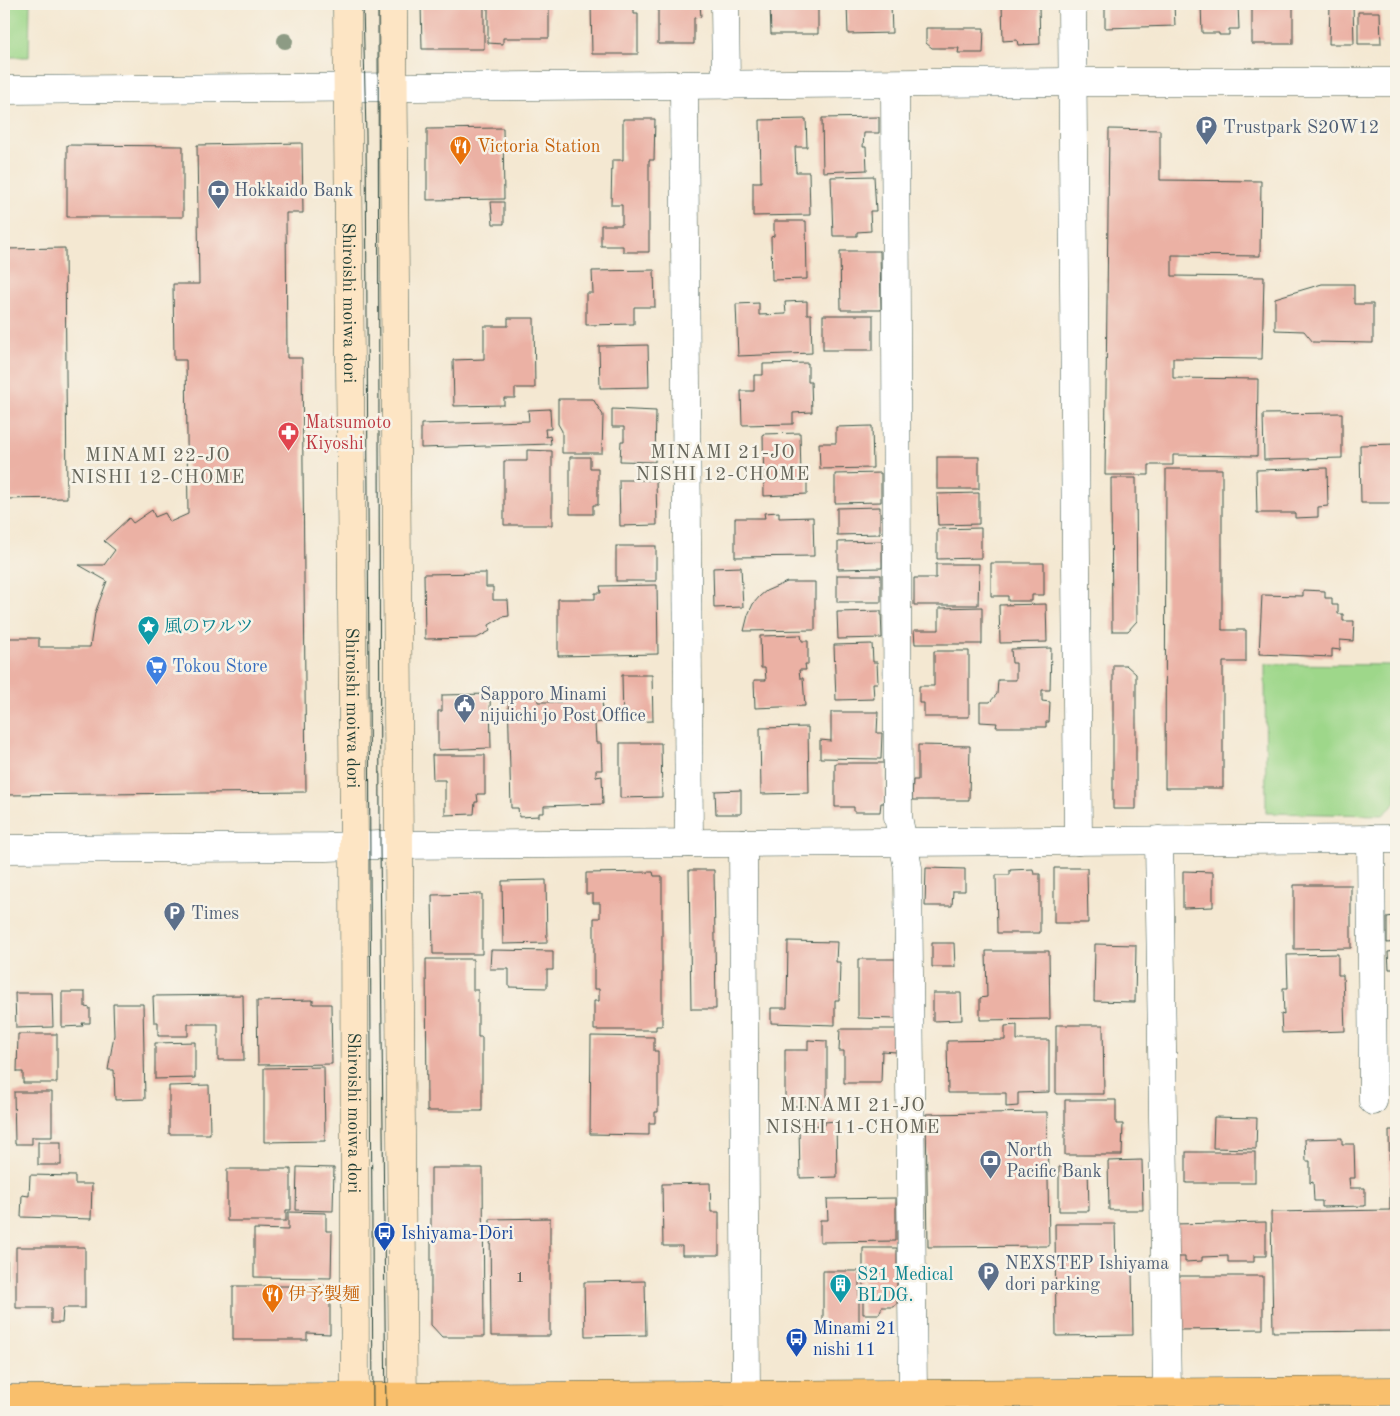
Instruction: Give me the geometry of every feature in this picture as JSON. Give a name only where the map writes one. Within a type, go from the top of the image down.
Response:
[{"type":"highway","points":[[4,1399],[122,1405],[589,1404],[746,1395],[774,1403],[913,1394],[970,1403],[1166,1392],[1396,1391]]},
{"type":"main road","name":"Shiroishi moiwa dori","points":[[347,4],[354,845],[355,1404]]},
{"type":"main road","points":[[393,4],[403,1404]]},
{"type":"street","points":[[726,4],[726,85]]},
{"type":"street","points":[[1072,4],[1078,841]]},
{"type":"street","points":[[4,90],[1072,82],[1396,82]]},
{"type":"street","points":[[895,84],[898,817],[908,868],[913,1394]]},
{"type":"street","points":[[684,86],[688,843]]},
{"type":"street","points":[[4,848],[1384,839],[1374,1101]]},
{"type":"street","points":[[1159,840],[1166,1392]]},
{"type":"street","points":[[743,842],[746,1395]]},
{"type":"green space","points":[[4,4],[30,4],[29,57],[4,57]]},
{"type":"green space","points":[[1265,664],[1396,665],[1396,803],[1383,815],[1266,813]]},
{"type":"building","points":[[421,4],[484,4],[484,49],[422,49]]},
{"type":"building","points":[[488,4],[549,4],[549,38],[503,38],[503,44],[488,43]]},
{"type":"building","points":[[591,4],[634,4],[634,14],[638,14],[638,54],[592,54]]},
{"type":"building","points":[[700,4],[701,17],[694,18],[694,44],[658,44],[658,5]]},
{"type":"building","points":[[770,4],[818,4],[818,34],[771,34]]},
{"type":"building","points":[[847,4],[891,4],[892,33],[848,34]]},
{"type":"building","points":[[1002,4],[1043,4],[1044,6],[1039,7],[1040,44],[1018,45],[1017,40],[1003,41]]},
{"type":"building","points":[[1105,4],[1174,4],[1175,26],[1105,28]]},
{"type":"building","points":[[1201,4],[1238,4],[1239,29],[1229,29],[1229,35],[1202,33]]},
{"type":"building","points":[[1252,4],[1293,4],[1293,44],[1252,44]]},
{"type":"building","points":[[1330,4],[1353,4],[1354,44],[1329,44]]},
{"type":"building","points":[[1358,12],[1380,12],[1381,44],[1358,44]]},
{"type":"building","points":[[926,28],[984,28],[983,53],[958,53],[959,48],[932,48],[926,43]]},
{"type":"building","points":[[879,117],[879,133],[864,133],[863,147],[866,147],[867,170],[823,172],[822,118]]},
{"type":"building","points":[[623,119],[655,119],[654,160],[649,160],[649,252],[623,252],[623,246],[601,246],[601,225],[622,225],[622,205],[611,205],[612,160],[623,160]]},
{"type":"building","points":[[806,119],[807,147],[795,147],[796,172],[809,172],[810,215],[753,216],[753,182],[761,182],[760,120]]},
{"type":"building","points":[[503,128],[504,199],[427,200],[427,129]]},
{"type":"building","points":[[1109,129],[1160,130],[1160,180],[1261,181],[1260,256],[1172,255],[1172,276],[1264,277],[1262,359],[1173,358],[1173,378],[1258,379],[1257,456],[1173,455],[1173,465],[1149,465],[1149,475],[1105,475]]},
{"type":"building","points":[[302,143],[303,213],[286,213],[287,358],[302,358],[306,792],[4,795],[4,638],[39,638],[39,647],[90,647],[95,613],[107,581],[79,565],[104,565],[115,550],[104,541],[129,518],[133,523],[152,510],[155,517],[165,513],[170,522],[188,514],[186,360],[174,360],[173,284],[199,284],[197,145]]},
{"type":"building","points":[[67,145],[183,146],[183,217],[67,217]]},
{"type":"building","points":[[874,176],[876,211],[870,211],[871,231],[857,232],[857,236],[833,236],[831,177]]},
{"type":"building","points":[[491,202],[504,202],[504,224],[493,224]]},
{"type":"building","points":[[774,221],[806,221],[807,279],[772,280],[771,237],[774,236]]},
{"type":"building","points":[[65,248],[67,498],[4,499],[4,249]]},
{"type":"building","points":[[840,251],[880,251],[881,310],[841,310]]},
{"type":"building","points":[[654,270],[655,307],[634,307],[634,324],[586,325],[586,293],[593,293],[592,271]]},
{"type":"building","points":[[1322,284],[1354,284],[1354,304],[1373,304],[1373,343],[1313,342],[1304,331],[1275,330],[1275,298]]},
{"type":"building","points":[[807,301],[807,314],[811,314],[812,353],[738,356],[736,304],[759,303],[759,315],[786,314],[785,302]]},
{"type":"building","points":[[823,315],[873,315],[873,350],[823,350]]},
{"type":"building","points":[[508,318],[534,318],[535,388],[515,388],[515,398],[504,398],[504,405],[454,406],[453,360],[484,359],[484,326],[508,326]]},
{"type":"building","points":[[648,345],[649,387],[600,388],[599,346]]},
{"type":"building","points":[[808,363],[808,382],[811,382],[812,412],[793,413],[793,424],[742,425],[741,391],[754,391],[754,375],[763,375],[763,364]]},
{"type":"building","points":[[558,399],[593,399],[603,415],[602,453],[562,453],[562,431],[558,424]]},
{"type":"building","points":[[550,409],[551,429],[545,429],[546,437],[550,436],[551,444],[421,448],[421,424],[529,421],[528,410]]},
{"type":"building","points":[[612,409],[656,411],[655,462],[620,461],[621,441],[624,441],[624,427],[612,427]]},
{"type":"building","points":[[1342,413],[1342,458],[1264,460],[1263,414]]},
{"type":"building","points":[[872,426],[873,468],[820,469],[819,443],[836,443],[836,427]]},
{"type":"building","points":[[800,433],[801,477],[807,477],[807,494],[764,496],[763,434]]},
{"type":"building","points":[[1396,444],[1396,503],[1361,503],[1360,445]]},
{"type":"building","points":[[527,450],[552,451],[552,525],[504,525],[504,461],[527,461]]},
{"type":"building","points":[[570,457],[590,457],[590,468],[598,468],[598,505],[593,505],[593,514],[570,514]]},
{"type":"building","points":[[937,457],[979,457],[979,489],[937,489]]},
{"type":"building","points":[[1327,468],[1328,506],[1318,507],[1318,517],[1295,518],[1295,513],[1257,513],[1256,470]]},
{"type":"building","points":[[1166,469],[1222,469],[1222,630],[1246,630],[1246,662],[1223,662],[1223,788],[1165,788]]},
{"type":"building","points":[[881,473],[881,502],[835,503],[835,474]]},
{"type":"building","points":[[1111,478],[1136,478],[1137,621],[1128,631],[1112,631]]},
{"type":"building","points":[[619,480],[656,480],[657,525],[620,526]]},
{"type":"building","points":[[979,493],[979,524],[938,525],[937,494]]},
{"type":"building","points":[[880,507],[880,534],[837,535],[837,508]]},
{"type":"building","points":[[779,512],[779,518],[813,517],[814,556],[735,557],[735,518],[765,518],[764,513]]},
{"type":"building","points":[[981,528],[981,558],[937,559],[937,529]]},
{"type":"building","points":[[882,541],[882,568],[838,569],[838,542]]},
{"type":"building","points":[[616,546],[656,546],[656,581],[616,581]]},
{"type":"building","points":[[991,563],[1044,563],[1044,595],[1032,595],[1032,601],[1008,601],[1008,596],[991,596]]},
{"type":"building","points":[[936,564],[979,564],[978,605],[914,605],[914,578],[936,578]]},
{"type":"building","points":[[741,567],[743,607],[714,608],[713,568]]},
{"type":"building","points":[[486,573],[486,587],[493,587],[493,600],[508,600],[509,616],[502,617],[489,625],[490,631],[477,638],[425,639],[424,574]]},
{"type":"building","points":[[837,575],[881,575],[881,602],[837,602]]},
{"type":"building","points":[[787,582],[815,582],[815,630],[744,631],[753,604],[760,596],[766,591]]},
{"type":"building","points":[[657,585],[658,654],[558,656],[558,599],[595,599],[595,593],[601,593],[600,586]]},
{"type":"building","points":[[1303,590],[1325,591],[1325,598],[1332,598],[1332,605],[1338,605],[1338,614],[1343,614],[1343,621],[1354,621],[1353,641],[1340,640],[1340,650],[1332,649],[1332,657],[1259,654],[1262,595],[1303,596]]},
{"type":"building","points":[[1046,604],[1047,642],[1000,643],[999,605]]},
{"type":"building","points":[[982,607],[982,644],[915,644],[914,630],[939,630],[939,608]]},
{"type":"building","points":[[881,611],[882,638],[838,639],[837,612]]},
{"type":"building","points":[[801,635],[802,641],[808,641],[808,664],[805,664],[806,670],[799,670],[800,678],[803,678],[805,706],[755,708],[754,680],[766,680],[765,668],[761,668],[760,636]]},
{"type":"building","points":[[872,644],[873,662],[877,662],[878,683],[873,683],[874,699],[836,700],[834,645]]},
{"type":"building","points":[[1051,648],[1050,690],[1042,690],[1042,701],[1050,702],[1049,722],[1046,722],[1046,727],[996,727],[997,723],[980,722],[980,702],[990,702],[997,694],[998,680],[1016,680],[1016,663],[1012,663],[1011,649]]},
{"type":"building","points":[[934,651],[969,651],[969,717],[924,717],[924,703],[919,703],[919,686],[934,686]]},
{"type":"building","points":[[1113,665],[1126,665],[1136,674],[1136,809],[1113,809]]},
{"type":"building","points":[[622,675],[652,675],[653,721],[623,722]]},
{"type":"building","points":[[490,694],[491,748],[438,750],[438,711],[442,711],[442,695]]},
{"type":"building","points":[[537,694],[538,702],[561,702],[561,695],[602,694],[603,722],[595,723],[596,743],[601,743],[602,770],[596,770],[596,777],[602,776],[603,804],[544,806],[544,813],[539,813],[539,816],[519,817],[518,808],[511,808],[508,695]]},
{"type":"building","points":[[831,712],[878,712],[877,733],[882,733],[881,759],[820,758],[820,740],[831,741]]},
{"type":"building","points":[[808,727],[809,793],[761,794],[760,728]]},
{"type":"building","points":[[620,743],[661,743],[662,797],[620,798]]},
{"type":"building","points":[[918,745],[970,746],[969,800],[912,800],[913,780],[918,780]]},
{"type":"building","points":[[432,755],[485,755],[485,794],[477,794],[478,802],[475,802],[474,814],[445,815],[445,780],[433,780]]},
{"type":"building","points":[[835,763],[884,763],[884,803],[881,803],[880,812],[854,812],[854,807],[835,807]]},
{"type":"building","points":[[741,790],[741,814],[716,814],[715,791]]},
{"type":"building","points":[[926,868],[965,869],[965,891],[953,891],[952,906],[925,906]]},
{"type":"building","points":[[1054,868],[1087,868],[1088,923],[1054,923]]},
{"type":"building","points":[[1033,869],[1034,874],[1040,874],[1040,933],[997,933],[996,875],[1010,875],[1010,870]]},
{"type":"building","points":[[689,870],[714,870],[716,1009],[691,1009]]},
{"type":"building","points":[[1183,871],[1213,872],[1213,907],[1183,908]]},
{"type":"building","points":[[653,872],[654,876],[662,876],[662,1026],[656,1026],[656,1030],[594,1030],[594,1001],[599,1001],[599,989],[594,989],[594,918],[600,918],[600,903],[593,903],[593,894],[586,894],[586,873]]},
{"type":"building","points":[[546,880],[547,943],[503,944],[502,881]]},
{"type":"building","points":[[1294,885],[1351,885],[1351,948],[1294,949]]},
{"type":"building","points":[[1393,890],[1396,890],[1396,942],[1387,943],[1387,917],[1394,916]]},
{"type":"building","points":[[482,894],[482,954],[433,954],[432,895]]},
{"type":"building","points":[[788,941],[837,942],[836,962],[840,962],[839,1000],[835,1000],[835,1025],[771,1023],[771,1008],[787,1008]]},
{"type":"building","points":[[932,943],[954,943],[955,967],[932,967]]},
{"type":"building","points":[[1095,944],[1136,945],[1135,1002],[1094,1001]]},
{"type":"building","points":[[491,950],[553,951],[553,970],[547,970],[547,988],[509,987],[509,969],[490,969]]},
{"type":"building","points":[[986,951],[1049,951],[1050,1019],[980,1020],[980,998],[987,997]]},
{"type":"building","points":[[1396,951],[1396,969],[1389,969],[1388,952]]},
{"type":"building","points":[[1338,954],[1338,975],[1343,975],[1345,1031],[1282,1033],[1281,1014],[1284,1015],[1283,988],[1288,988],[1287,955]]},
{"type":"building","points":[[426,959],[473,959],[473,990],[478,990],[478,1037],[482,1037],[482,1111],[427,1111]]},
{"type":"building","points":[[858,959],[896,959],[896,1019],[858,1018]]},
{"type":"building","points":[[62,992],[85,992],[85,1007],[90,1008],[90,1023],[82,1023],[83,1026],[62,1027]]},
{"type":"building","points":[[15,993],[52,993],[53,1027],[16,1028]]},
{"type":"building","points":[[933,993],[961,993],[962,1020],[933,1021]]},
{"type":"building","points":[[243,995],[244,1060],[218,1060],[218,1024],[188,1024],[188,1036],[158,1036],[158,1022],[154,1022],[153,996]]},
{"type":"building","points":[[313,1000],[313,1004],[331,1004],[332,1064],[258,1065],[257,1001]]},
{"type":"building","points":[[113,1004],[143,1004],[145,1099],[115,1100],[114,1070],[108,1070],[114,1035]]},
{"type":"building","points":[[1017,1025],[1017,1040],[1049,1040],[1049,1092],[1018,1093],[1018,1106],[1006,1107],[1006,1093],[948,1093],[947,1041],[1005,1040],[1005,1026]]},
{"type":"building","points":[[1056,1025],[1103,1025],[1104,1094],[1056,1094]]},
{"type":"building","points":[[840,1029],[896,1029],[896,1052],[882,1051],[881,1083],[844,1083],[844,1051],[839,1051]]},
{"type":"building","points":[[18,1034],[57,1034],[57,1083],[23,1083],[23,1072],[17,1072]]},
{"type":"building","points":[[591,1036],[654,1037],[654,1051],[658,1051],[658,1112],[655,1112],[655,1123],[649,1123],[649,1135],[590,1134]]},
{"type":"building","points":[[808,1040],[827,1041],[827,1106],[785,1106],[785,1050],[808,1050]]},
{"type":"building","points":[[195,1042],[195,1078],[155,1079],[155,1043]]},
{"type":"building","points":[[324,1067],[325,1141],[264,1142],[264,1068]]},
{"type":"building","points":[[209,1085],[210,1134],[169,1134],[169,1086]]},
{"type":"building","points":[[14,1092],[52,1092],[52,1137],[32,1137],[32,1144],[15,1144]]},
{"type":"building","points":[[1065,1100],[1116,1100],[1116,1124],[1123,1124],[1122,1155],[1065,1155]]},
{"type":"building","points":[[1047,1112],[1049,1246],[928,1247],[926,1114]]},
{"type":"building","points":[[1214,1117],[1257,1118],[1256,1149],[1213,1148]]},
{"type":"building","points":[[836,1121],[837,1177],[800,1178],[799,1126],[825,1125],[825,1122]]},
{"type":"building","points":[[1389,1130],[1396,1130],[1396,1331],[1273,1332],[1271,1212],[1390,1210]]},
{"type":"building","points":[[1342,1138],[1342,1144],[1354,1144],[1355,1178],[1349,1178],[1350,1188],[1365,1188],[1365,1206],[1322,1207],[1322,1201],[1314,1201],[1313,1182],[1310,1183],[1310,1161],[1306,1161],[1305,1139]]},
{"type":"building","points":[[38,1142],[61,1142],[61,1165],[38,1165]]},
{"type":"building","points":[[1186,1152],[1255,1152],[1255,1183],[1186,1183]]},
{"type":"building","points":[[1142,1160],[1143,1210],[1109,1210],[1108,1161]]},
{"type":"building","points":[[1088,1166],[1089,1211],[1059,1211],[1059,1167]]},
{"type":"building","points":[[297,1167],[334,1168],[333,1211],[296,1210]]},
{"type":"building","points":[[431,1168],[483,1168],[484,1337],[442,1337],[431,1325]]},
{"type":"building","points":[[227,1169],[291,1169],[291,1210],[286,1210],[286,1221],[227,1221]]},
{"type":"building","points":[[30,1175],[75,1176],[75,1184],[92,1184],[91,1219],[21,1217],[22,1195],[29,1196]]},
{"type":"building","points":[[710,1183],[711,1212],[719,1212],[719,1255],[682,1255],[682,1246],[663,1246],[662,1184]]},
{"type":"building","points":[[896,1198],[896,1241],[820,1242],[820,1220],[828,1220],[827,1199]]},
{"type":"building","points":[[288,1212],[326,1213],[326,1231],[332,1231],[331,1278],[254,1277],[254,1229],[288,1230]]},
{"type":"building","points":[[550,1218],[550,1336],[491,1336],[490,1219]]},
{"type":"building","points":[[1266,1222],[1266,1256],[1254,1256],[1254,1262],[1228,1262],[1228,1256],[1202,1257],[1202,1261],[1185,1262],[1185,1257],[1175,1257],[1174,1224]]},
{"type":"building","points":[[1055,1224],[1115,1224],[1116,1268],[1132,1267],[1133,1335],[1056,1336]]},
{"type":"building","points":[[16,1247],[85,1247],[85,1308],[63,1308],[62,1323],[51,1323],[51,1308],[16,1308]]},
{"type":"building","points":[[863,1248],[897,1248],[897,1304],[893,1307],[882,1307],[879,1314],[863,1314]]},
{"type":"building","points":[[7,1261],[8,1339],[4,1340],[4,1262]]},
{"type":"building","name":"S21 Medical BLDG.","points":[[823,1271],[859,1271],[859,1334],[823,1334]]},
{"type":"building","points":[[1175,1276],[1263,1276],[1263,1329],[1175,1330]]},
{"type":"building","points":[[645,1281],[646,1335],[585,1336],[584,1282]]},
{"type":"building","points":[[233,1286],[330,1286],[330,1334],[307,1333],[307,1340],[233,1340]]},
{"type":"tram line","points":[[363,4],[366,135],[373,1412]]},
{"type":"tram line","points":[[378,4],[380,845],[386,1412]]},
{"type":"place","name":"Trustpark S20W12","points":[[1207,146]]},
{"type":"place","name":"Victoria Station","points":[[461,165]]},
{"type":"place","name":"Hokkaido Bank","points":[[218,209]]},
{"type":"place","name":"Matsumoto Kiyoshi","points":[[289,451]]},
{"type":"place","name":"風のワルツ","points":[[148,645]]},
{"type":"place","name":"Tokou Store","points":[[156,685]]},
{"type":"place","name":"Sapporo Minami nijuichi jo Post Office","points":[[464,723]]},
{"type":"place","name":"Times","points":[[175,932]]},
{"type":"place","name":"North Pacific Bank","points":[[990,1179]]},
{"type":"place","name":"Ishiyama-Dōri","points":[[385,1252]]},
{"type":"place","name":"NEXSTEP Ishiyama dori parking","points":[[989,1292]]},
{"type":"place","name":"S21 Medical BLDG.","points":[[841,1303]]},
{"type":"place","name":"伊予製麺","points":[[272,1313]]},
{"type":"place","name":"Minami 21 nishi 11","points":[[797,1357]]},
{"type":"district","name":"MINAMI 21-JO NISHI 12-CHOME","points":[[723,462]]},
{"type":"district","name":"MINAMI 22-JO NISHI 12-CHOME","points":[[158,465]]},
{"type":"district","name":"MINAMI 21-JO NISHI 11-CHOME","points":[[853,1115]]}]
